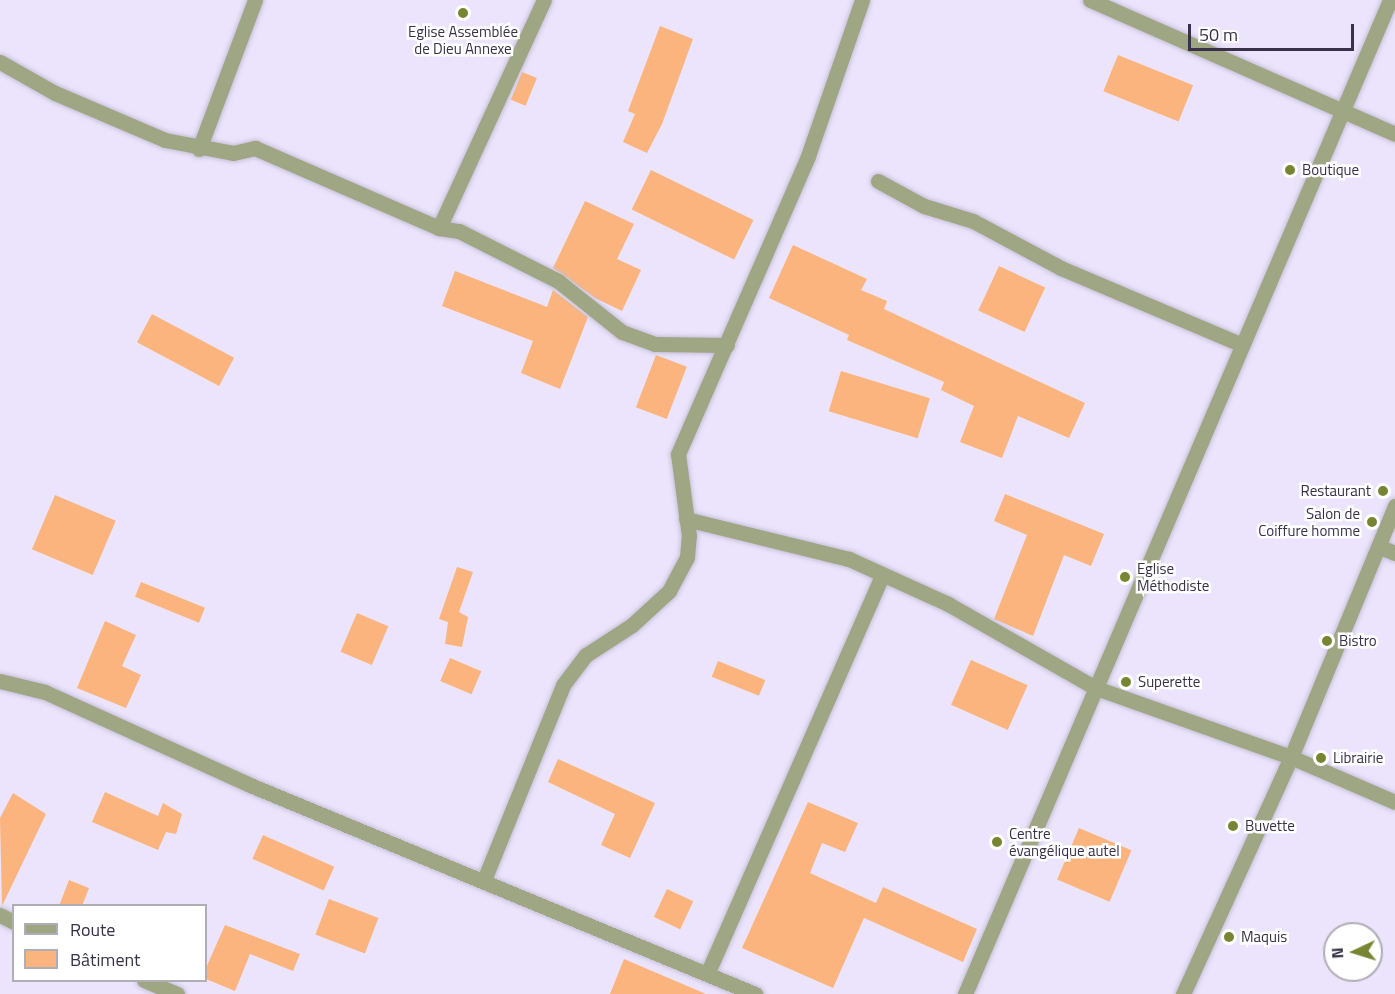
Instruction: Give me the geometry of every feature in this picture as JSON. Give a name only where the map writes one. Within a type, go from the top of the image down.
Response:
[{"type":"street","points":[[199,149],[255,0]]},
{"type":"street","points":[[439,228],[544,0]]},
{"type":"street","points":[[484,880],[563,685],[586,655],[632,625],[669,591],[687,556],[686,519],[678,453],[808,156],[862,0]]},
{"type":"street","points":[[1090,0],[1395,134]]},
{"type":"street","points":[[965,994],[1390,0]]},
{"type":"street","points":[[0,62],[55,93],[165,140],[199,149],[233,153],[255,148],[439,228],[459,231],[558,281],[622,332],[655,344],[727,345]]},
{"type":"street","points":[[878,181],[924,207],[973,221],[1061,268],[1242,345]]},
{"type":"street","points":[[1183,994],[1388,550],[1395,506]]},
{"type":"street","points":[[686,519],[807,546],[849,559],[948,604],[1096,688],[1291,757],[1395,802]]},
{"type":"street","points":[[708,972],[882,575]]},
{"type":"street","points":[[0,681],[45,692],[250,785],[708,972],[755,994]]},
{"type":"street","points":[[147,982],[177,994]]},
{"type":"building","points":[[660,26],[693,39],[662,124],[647,153],[623,142],[635,114],[628,111]]},
{"type":"building","points":[[1118,55],[1193,85],[1178,122],[1103,91]]},
{"type":"building","points":[[522,72],[537,78],[526,106],[511,100]]},
{"type":"building","points":[[651,170],[753,220],[734,260],[632,210]]},
{"type":"building","points":[[585,201],[634,224],[617,259],[641,270],[622,311],[595,298],[553,268]]},
{"type":"building","points":[[793,245],[867,279],[861,290],[887,301],[884,309],[1085,403],[1069,438],[1018,416],[1002,458],[960,442],[974,406],[941,390],[944,382],[847,340],[849,335],[769,298]]},
{"type":"building","points":[[999,266],[1045,288],[1025,332],[978,310]]},
{"type":"building","points":[[455,271],[547,307],[553,290],[588,317],[560,389],[521,373],[533,341],[442,306]]},
{"type":"building","points":[[152,314],[234,358],[219,386],[137,342]]},
{"type":"building","points":[[656,355],[687,367],[667,419],[636,407]]},
{"type":"building","points":[[841,371],[930,398],[918,438],[829,411]]},
{"type":"building","points":[[1005,494],[1104,534],[1091,566],[1064,555],[1033,636],[994,619],[1027,535],[994,521]]},
{"type":"building","points":[[55,495],[116,521],[93,575],[32,549]]},
{"type":"building","points":[[457,567],[473,572],[459,612],[468,617],[462,647],[445,644],[448,622],[439,619]]},
{"type":"building","points":[[141,582],[205,608],[199,623],[135,597]]},
{"type":"building","points":[[357,613],[388,626],[372,665],[341,652]]},
{"type":"building","points":[[105,621],[136,635],[122,666],[141,675],[126,708],[77,688]]},
{"type":"building","points":[[450,658],[481,671],[472,694],[440,681]]},
{"type":"building","points":[[971,660],[1028,685],[1008,730],[951,705]]},
{"type":"building","points":[[718,661],[765,680],[759,696],[712,677]]},
{"type":"building","points":[[558,759],[655,803],[630,858],[601,845],[615,814],[548,782]]},
{"type":"building","points":[[105,792],[158,816],[163,803],[182,814],[176,834],[166,832],[158,850],[92,822]]},
{"type":"building","points":[[13,793],[46,814],[2,906],[0,818]]},
{"type":"building","points":[[808,802],[858,823],[845,852],[822,843],[810,873],[876,903],[883,887],[977,929],[963,962],[864,918],[833,988],[742,948]]},
{"type":"building","points":[[1079,828],[1131,850],[1110,902],[1057,880]]},
{"type":"building","points":[[263,835],[334,867],[324,890],[252,859]]},
{"type":"building","points":[[69,880],[89,888],[83,904],[60,904]]},
{"type":"building","points":[[667,889],[693,901],[680,929],[654,917]]},
{"type":"building","points":[[329,899],[378,918],[365,953],[315,934]]},
{"type":"building","points":[[225,925],[300,954],[293,971],[250,954],[235,991],[207,979],[207,966]]},
{"type":"building","points":[[624,959],[706,994],[610,994]]},
{"type":"place","name":"Eglise Assemblée de Dieu Annexe","points":[[463,13]]},
{"type":"place","name":"Boutique","points":[[1290,170]]},
{"type":"place","name":"Restaurant","points":[[1383,491]]},
{"type":"place","name":"Salon de Coiffure homme","points":[[1372,522]]},
{"type":"place","name":"Eglise Méthodiste","points":[[1125,577]]},
{"type":"place","name":"Bistro","points":[[1327,641]]},
{"type":"place","name":"Superette","points":[[1126,682]]},
{"type":"place","name":"Librairie","points":[[1321,758]]},
{"type":"place","name":"Buvette","points":[[1233,826]]},
{"type":"place","name":"Centre évangélique autel","points":[[997,842]]},
{"type":"place","name":"Maquis","points":[[1229,937]]}]
